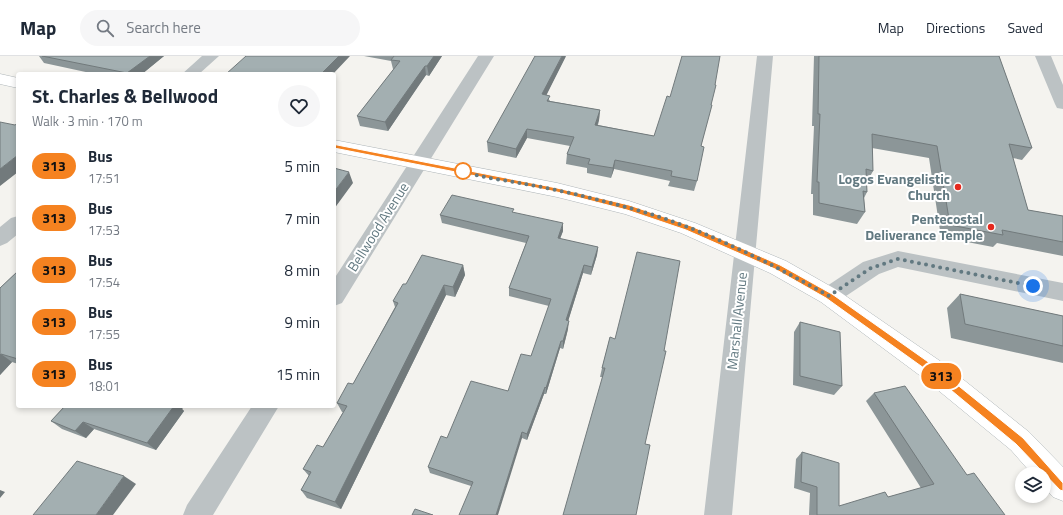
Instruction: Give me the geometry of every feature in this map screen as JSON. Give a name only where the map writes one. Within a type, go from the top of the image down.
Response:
[{"type":"main road","points":[[0,79],[16,83]]},
{"type":"main road","points":[[336,146],[557,190],[629,208],[688,228],[778,267],[829,296],[931,368],[1020,441],[1063,487]]},
{"type":"street","points":[[192,72],[211,56]]},
{"type":"street","name":"Bellwood Avenue","points":[[336,294],[486,56]]},
{"type":"street","name":"Marshall Avenue","points":[[718,515],[765,56]]},
{"type":"street","points":[[1043,56],[1063,104]]},
{"type":"street","points":[[0,238],[16,225]]},
{"type":"street","points":[[829,296],[871,268],[898,259],[1063,292]]},
{"type":"street","points":[[197,515],[265,408]]},
{"type":"building","points":[[42,56],[150,56],[128,72]]},
{"type":"building","points":[[246,56],[339,56],[323,72],[228,72]]},
{"type":"building","points":[[394,56],[434,56],[427,66],[425,66],[385,122],[357,116],[400,61],[391,60]]},
{"type":"building","points":[[535,56],[562,56],[542,94],[550,96],[547,101],[600,110],[595,125],[654,136],[667,96],[670,97],[682,56],[720,56],[712,105],[701,146],[704,147],[697,181],[671,176],[672,171],[615,160],[613,168],[588,164],[590,159],[567,154],[574,137],[527,129],[516,149],[487,142]]},
{"type":"building","points":[[819,56],[999,56],[1032,148],[1009,144],[1028,210],[1063,216],[1063,242],[1002,230],[1003,235],[950,225],[937,146],[872,134],[873,171],[866,169],[867,192],[863,191],[865,212],[819,203],[819,182],[817,182],[820,114],[818,114]]},
{"type":"building","points":[[0,122],[16,124],[16,157],[0,169]]},
{"type":"building","points":[[336,169],[349,172],[336,189]]},
{"type":"building","points":[[452,195],[514,209],[512,212],[563,223],[558,238],[598,247],[592,267],[584,265],[566,320],[569,321],[563,341],[561,341],[546,388],[545,387],[527,434],[522,432],[496,515],[459,515],[473,482],[428,467],[441,436],[447,438],[471,381],[508,391],[521,354],[531,356],[551,299],[509,288],[529,236],[440,215]]},
{"type":"building","points":[[637,252],[680,261],[664,351],[666,351],[645,444],[650,445],[636,515],[563,515],[605,368],[602,368],[610,337],[615,339]]},
{"type":"building","points":[[422,255],[463,265],[453,287],[444,285],[335,502],[301,490],[311,472],[303,469],[317,445],[323,447],[347,406],[337,403],[348,383],[353,384],[398,303],[393,301],[403,284],[406,284]]},
{"type":"building","points":[[16,273],[16,358],[0,355],[0,288]]},
{"type":"building","points":[[960,294],[1063,316],[1063,346],[965,324]]},
{"type":"building","points":[[800,322],[840,332],[842,386],[800,376]]},
{"type":"building","points":[[905,386],[967,475],[974,473],[1005,515],[817,515],[817,487],[801,482],[802,452],[839,463],[839,506],[885,492],[888,497],[934,484],[874,393]]},
{"type":"building","points":[[63,408],[173,408],[147,443],[83,422],[75,431],[51,421]]},
{"type":"building","points":[[77,461],[124,476],[96,515],[33,515]]},
{"type":"building","points":[[415,509],[433,515],[412,515]]},
{"type":"bus line","name":"313","points":[[336,146],[557,190],[629,208],[688,228],[778,267],[829,296],[931,368],[1020,441],[1063,487]]},
{"type":"place","name":"Logos Evangelistic Church","points":[[958,187]]},
{"type":"place","name":"Pentecostal Deliverance Temple","points":[[991,227]]},
{"type":"route","points":[[463,171],[557,190],[629,208],[688,228],[778,267],[829,296],[871,268],[898,259],[1033,286]]}]
